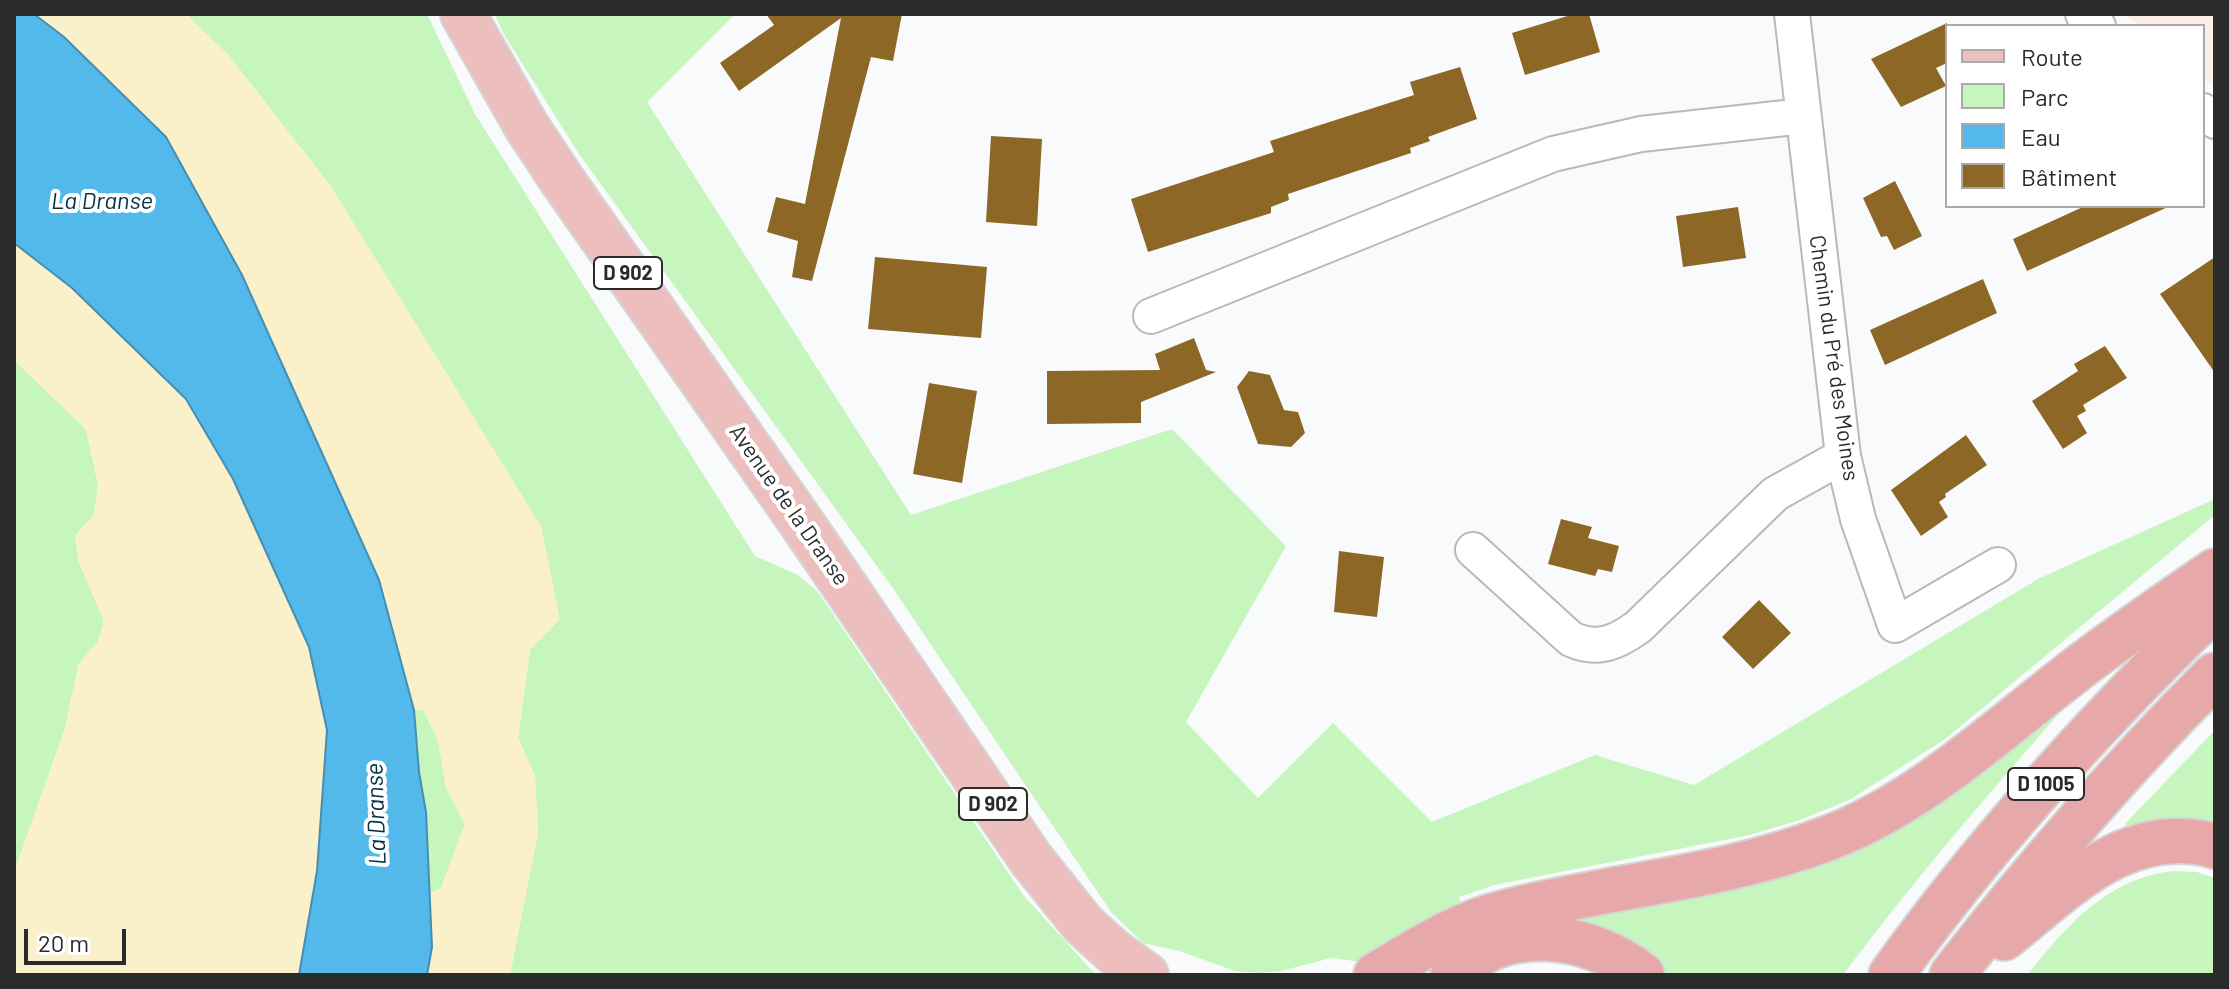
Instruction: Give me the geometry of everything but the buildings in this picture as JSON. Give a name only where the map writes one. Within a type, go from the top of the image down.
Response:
[{"type":"highway","points":[[1376,975],[1437,939],[1489,917],[1543,903],[1763,859],[1859,825],[1928,784],[2083,664],[2215,571]]},
{"type":"highway","name":"D 1005","points":[[1891,975],[2034,798],[2106,718],[2215,607]]},
{"type":"highway","name":"D 1005","points":[[1955,975],[2059,843],[2215,675]]},
{"type":"highway","points":[[1955,975],[2109,857],[2133,847],[2159,842],[2185,841],[2215,846]]},
{"type":"highway","points":[[1453,975],[1475,957],[1497,947],[1520,940],[1543,938],[1590,946],[1612,955],[1642,975]]},
{"type":"main road","name":"Avenue de la Dranse","points":[[463,14],[527,127],[562,180],[1031,859],[1083,924],[1114,952],[1147,974]]},
{"type":"street","name":"Chemin du Pré des Moines","points":[[1792,14],[1843,456],[1858,519],[1895,625],[1998,565]]},
{"type":"street","points":[[1151,316],[1553,154],[1641,134],[1803,116]]},
{"type":"street","points":[[1473,550],[1571,639],[1602,646],[1619,640],[1638,627],[1775,494],[1843,456]]},
{"type":"shaded area","points":[[2124,14],[2215,14],[2215,88],[2205,80],[2205,24],[2136,24]]},
{"type":"green space","points":[[186,14],[427,14],[475,114],[755,556],[798,575],[818,592],[1024,896],[1096,975],[510,975],[538,832],[535,776],[518,738],[530,649],[560,619],[332,188],[230,57]]},
{"type":"green space","points":[[495,14],[735,14],[647,102],[911,515],[1172,429],[1286,546],[1186,722],[1258,798],[1333,723],[1432,822],[1595,755],[1694,785],[2040,578],[2215,499],[2215,515],[1944,740],[1849,800],[1800,820],[1750,835],[1494,885],[1459,897],[1461,903],[1370,963],[1331,958],[1281,971],[1235,971],[1179,951],[1143,943],[1111,912],[892,587],[579,154],[503,33]]},
{"type":"green space","points":[[14,360],[86,429],[98,485],[94,515],[75,536],[79,562],[104,621],[98,642],[79,663],[65,728],[14,873]]},
{"type":"green space","points":[[2091,677],[1933,860],[1843,975],[1668,975],[1649,958],[1573,925],[1574,911],[1709,886]]},
{"type":"green space","points":[[414,710],[423,710],[438,740],[446,788],[465,824],[441,888],[429,894],[426,812]]},
{"type":"green space","points":[[2215,730],[2215,828],[2158,823],[2128,828],[2125,824]]},
{"type":"green space","points":[[2174,871],[2197,872],[2215,878],[2215,975],[2027,975],[2057,939],[2090,907],[2128,883]]},
{"type":"sand","points":[[34,14],[186,14],[230,57],[332,188],[541,526],[560,619],[530,650],[518,738],[535,776],[538,832],[510,975],[427,975],[432,947],[429,894],[441,888],[465,824],[446,788],[438,740],[423,710],[414,710],[379,580],[166,137],[64,37]]},
{"type":"sand","points":[[14,243],[72,288],[186,399],[233,479],[309,647],[327,730],[317,871],[299,975],[14,975],[14,873],[65,728],[79,663],[98,642],[104,621],[79,562],[75,536],[94,515],[98,485],[86,429],[14,360]]},
{"type":"water","name":"La Dranse","points":[[14,14],[34,14],[64,37],[166,137],[242,275],[379,580],[414,710],[426,812],[432,947],[427,975],[299,975],[317,871],[327,730],[309,647],[233,479],[186,399],[72,288],[14,243]]}]
